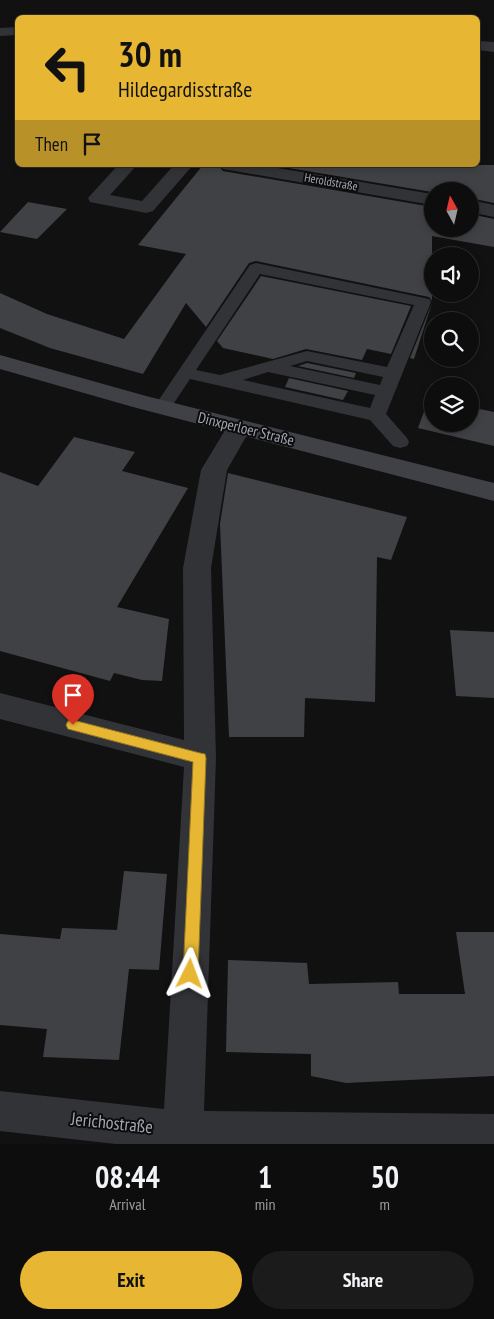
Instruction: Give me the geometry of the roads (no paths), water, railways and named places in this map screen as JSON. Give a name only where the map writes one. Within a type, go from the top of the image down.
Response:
[{"type":"main road","name":"Dinxperloer Straße","points":[[0,362],[162,408],[494,492]]},
{"type":"street","points":[[0,32],[15,31]]},
{"type":"street","points":[[480,46],[494,47]]},
{"type":"street","points":[[126,167],[97,198],[146,207],[182,167]]},
{"type":"street","name":"Heroldstraße","points":[[241,167],[424,199]]},
{"type":"street","points":[[479,208],[494,211]]},
{"type":"street","points":[[183,1131],[200,758],[197,568],[214,470],[240,428]]},
{"type":"street","points":[[0,706],[200,758]]},
{"type":"street","name":"Jerichostraße","points":[[0,1111],[183,1131],[494,1134]]},
{"type":"lane","points":[[162,408],[256,268],[423,302],[376,416]]},
{"type":"lane","points":[[221,380],[307,356],[393,374]]},
{"type":"lane","points":[[268,367],[386,392]]},
{"type":"lane","points":[[186,373],[376,416],[400,442]]}]
